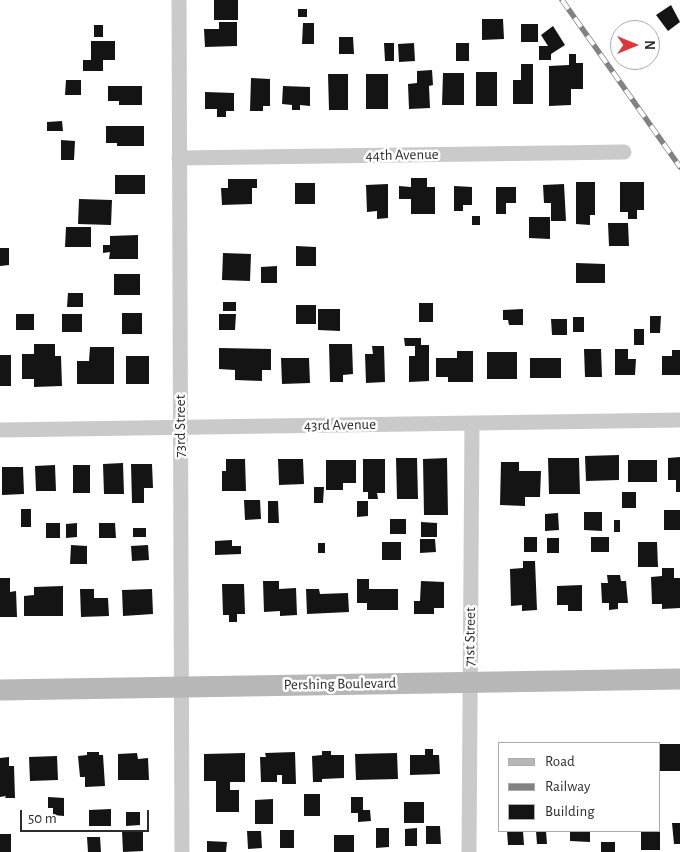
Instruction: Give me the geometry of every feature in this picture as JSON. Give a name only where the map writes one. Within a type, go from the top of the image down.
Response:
[{"type":"street","name":"73rd Street","points":[[179,0],[182,852]]},
{"type":"street","name":"44th Avenue","points":[[179,158],[624,152]]},
{"type":"street","name":"43rd Avenue","points":[[0,430],[680,420]]},
{"type":"street","name":"71st Street","points":[[469,852],[472,423]]},
{"type":"street","name":"Pershing Boulevard","points":[[0,690],[680,679]]},
{"type":"building","points":[[214,0],[238,0],[238,20],[214,20]]},
{"type":"building","points":[[671,5],[680,22],[668,31],[656,15]]},
{"type":"building","points":[[298,9],[307,9],[307,17],[298,17]]},
{"type":"building","points":[[482,19],[503,19],[504,39],[482,40]]},
{"type":"building","points":[[219,22],[237,22],[237,46],[205,47],[204,29],[219,29]]},
{"type":"building","points":[[303,23],[314,23],[314,44],[302,44]]},
{"type":"building","points":[[521,24],[538,24],[538,42],[521,42]]},
{"type":"building","points":[[94,25],[103,25],[103,37],[94,37]]},
{"type":"building","points":[[553,26],[565,45],[551,54],[551,60],[539,60],[539,46],[548,46],[541,35]]},
{"type":"building","points":[[339,37],[353,37],[354,54],[339,54]]},
{"type":"building","points":[[91,41],[115,41],[115,60],[103,60],[103,71],[83,71],[83,60],[91,60]]},
{"type":"building","points":[[384,43],[394,43],[394,61],[385,61]]},
{"type":"building","points":[[414,43],[415,61],[399,62],[398,44]]},
{"type":"building","points":[[456,43],[469,43],[469,61],[456,61]]},
{"type":"building","points":[[569,54],[576,54],[576,63],[583,63],[583,89],[571,89],[571,105],[549,106],[549,66],[569,65]]},
{"type":"building","points":[[521,64],[533,64],[533,104],[513,104],[513,80],[521,80]]},
{"type":"building","points":[[432,70],[433,85],[429,86],[430,108],[409,109],[408,84],[417,83],[417,71]]},
{"type":"building","points":[[476,72],[497,72],[497,106],[476,106]]},
{"type":"building","points":[[443,73],[464,73],[464,105],[442,105]]},
{"type":"building","points":[[328,74],[348,74],[348,110],[329,110]]},
{"type":"building","points":[[366,74],[388,74],[388,109],[366,109]]},
{"type":"building","points":[[251,78],[270,79],[270,106],[263,106],[263,111],[250,111]]},
{"type":"building","points":[[66,80],[81,80],[81,95],[65,95]]},
{"type":"building","points":[[108,86],[142,86],[142,105],[119,105],[119,101],[108,101]]},
{"type":"building","points":[[283,86],[310,87],[310,106],[300,105],[300,110],[292,110],[292,105],[282,104]]},
{"type":"building","points":[[205,92],[234,93],[234,111],[226,111],[226,117],[217,117],[217,109],[205,109]]},
{"type":"building","points":[[62,121],[63,131],[47,131],[47,122]]},
{"type":"building","points":[[106,126],[144,126],[144,146],[117,146],[117,143],[106,143]]},
{"type":"building","points":[[61,140],[75,141],[74,160],[61,160]]},
{"type":"building","points":[[115,175],[145,175],[145,194],[115,194]]},
{"type":"building","points":[[411,178],[427,178],[427,187],[435,187],[435,214],[411,214],[411,199],[399,199],[399,186],[411,187]]},
{"type":"building","points":[[228,179],[257,179],[257,188],[252,188],[252,204],[222,205],[221,188],[228,188]]},
{"type":"building","points":[[576,182],[595,182],[595,215],[590,215],[590,225],[576,224]]},
{"type":"building","points":[[620,182],[644,182],[644,210],[637,210],[637,219],[628,219],[628,212],[620,212]]},
{"type":"building","points":[[295,183],[315,183],[315,204],[295,204]]},
{"type":"building","points":[[388,184],[388,218],[377,219],[377,211],[367,212],[366,185]]},
{"type":"building","points":[[564,184],[566,221],[551,221],[551,203],[544,203],[543,185]]},
{"type":"building","points":[[454,186],[472,187],[472,205],[463,205],[463,211],[454,211]]},
{"type":"building","points":[[496,187],[516,187],[516,203],[506,203],[506,214],[496,214]]},
{"type":"building","points":[[79,199],[112,200],[111,225],[78,224]]},
{"type":"building","points":[[472,216],[480,216],[480,225],[472,225]]},
{"type":"building","points":[[529,217],[550,217],[550,239],[529,238]]},
{"type":"building","points":[[608,223],[628,223],[629,246],[609,246]]},
{"type":"building","points":[[66,227],[91,227],[91,247],[65,247]]},
{"type":"building","points":[[138,235],[138,259],[109,259],[110,252],[103,253],[103,245],[110,245],[110,236]]},
{"type":"building","points":[[296,246],[316,247],[316,266],[296,266]]},
{"type":"building","points":[[0,248],[9,248],[9,265],[0,266]]},
{"type":"building","points":[[223,253],[251,254],[250,281],[222,280]]},
{"type":"building","points":[[576,263],[605,264],[605,283],[576,283]]},
{"type":"building","points":[[277,266],[277,283],[261,283],[261,267]]},
{"type":"building","points":[[114,274],[140,274],[140,295],[114,295]]},
{"type":"building","points":[[68,293],[83,293],[83,307],[67,307]]},
{"type":"building","points":[[223,302],[236,302],[236,311],[223,311]]},
{"type":"building","points":[[419,303],[433,303],[433,322],[419,322]]},
{"type":"building","points":[[296,305],[316,305],[316,324],[296,324]]},
{"type":"building","points":[[318,309],[340,309],[340,331],[318,330]]},
{"type":"building","points":[[523,309],[523,325],[509,325],[508,320],[503,320],[503,310]]},
{"type":"building","points":[[122,313],[142,313],[142,334],[122,334]]},
{"type":"building","points":[[16,314],[34,314],[34,330],[16,330]]},
{"type":"building","points":[[62,314],[82,314],[82,332],[62,332]]},
{"type":"building","points":[[219,314],[236,314],[235,330],[219,330]]},
{"type":"building","points":[[650,316],[661,316],[660,333],[650,333]]},
{"type":"building","points":[[573,317],[584,317],[584,332],[573,332]]},
{"type":"building","points":[[551,319],[567,319],[567,335],[552,335]]},
{"type":"building","points":[[634,329],[644,329],[644,345],[634,345]]},
{"type":"building","points":[[404,338],[421,338],[421,345],[429,345],[429,381],[409,382],[409,356],[415,356],[415,346],[405,346]]},
{"type":"building","points":[[34,344],[55,344],[55,356],[61,356],[62,386],[34,387],[34,379],[22,379],[22,354],[34,354]]},
{"type":"building","points":[[329,344],[352,344],[353,374],[343,375],[343,382],[330,382]]},
{"type":"building","points":[[372,346],[384,346],[385,382],[366,383],[365,354],[373,354]]},
{"type":"building","points":[[90,347],[114,347],[114,384],[77,384],[77,361],[89,361]]},
{"type":"building","points":[[219,348],[271,349],[271,370],[262,370],[262,381],[235,380],[235,370],[219,369]]},
{"type":"building","points":[[584,349],[601,349],[602,377],[585,377]]},
{"type":"building","points":[[615,349],[628,349],[628,359],[636,359],[635,375],[615,375]]},
{"type":"building","points":[[672,350],[680,350],[680,375],[662,375],[662,356],[672,356]]},
{"type":"building","points":[[457,351],[473,351],[473,382],[448,382],[448,377],[436,377],[436,358],[457,358]]},
{"type":"building","points":[[487,352],[517,352],[517,379],[487,379]]},
{"type":"building","points":[[0,355],[11,355],[11,386],[0,386]]},
{"type":"building","points":[[126,356],[149,356],[149,384],[126,384]]},
{"type":"building","points":[[281,358],[309,358],[310,383],[282,384]]},
{"type":"building","points":[[530,358],[561,358],[561,378],[530,378]]},
{"type":"building","points":[[619,455],[619,480],[586,481],[585,456]]},
{"type":"building","points":[[680,457],[680,492],[676,492],[676,480],[668,480],[668,458]]},
{"type":"building","points":[[396,458],[417,458],[418,499],[397,499]]},
{"type":"building","points":[[447,458],[448,515],[424,515],[423,459]]},
{"type":"building","points":[[548,458],[579,458],[580,494],[549,494]]},
{"type":"building","points":[[226,459],[245,459],[246,491],[222,491],[222,471],[226,471]]},
{"type":"building","points":[[278,459],[303,459],[304,484],[279,485]]},
{"type":"building","points":[[363,459],[385,459],[385,493],[377,493],[378,499],[368,499],[368,492],[363,492]]},
{"type":"building","points":[[326,460],[356,460],[356,483],[343,483],[343,490],[326,490]]},
{"type":"building","points":[[628,460],[657,460],[657,482],[628,482]]},
{"type":"building","points":[[501,462],[519,462],[519,471],[541,471],[540,497],[525,497],[525,506],[500,505]]},
{"type":"building","points":[[123,463],[124,494],[104,494],[103,464]]},
{"type":"building","points":[[131,464],[152,464],[153,488],[144,488],[144,503],[132,503]]},
{"type":"building","points":[[55,465],[56,491],[36,491],[35,466]]},
{"type":"building","points":[[73,465],[90,465],[90,493],[73,493]]},
{"type":"building","points":[[2,467],[23,467],[24,494],[2,495]]},
{"type":"building","points":[[314,487],[324,487],[323,503],[314,503]]},
{"type":"building","points":[[622,492],[636,492],[636,508],[622,508]]},
{"type":"building","points":[[244,500],[260,500],[261,519],[245,520]]},
{"type":"building","points":[[268,501],[278,501],[279,523],[268,523]]},
{"type":"building","points":[[357,501],[368,501],[368,516],[357,517]]},
{"type":"building","points":[[21,509],[31,509],[31,527],[21,527]]},
{"type":"building","points":[[664,510],[680,510],[680,530],[664,530]]},
{"type":"building","points":[[584,512],[602,512],[602,531],[584,530]]},
{"type":"building","points":[[558,513],[559,530],[545,531],[545,514]]},
{"type":"building","points":[[390,519],[406,519],[406,534],[390,534]]},
{"type":"building","points":[[614,520],[620,520],[620,532],[614,532]]},
{"type":"building","points":[[421,522],[437,523],[437,537],[421,537]]},
{"type":"building","points":[[46,523],[60,523],[60,538],[46,538]]},
{"type":"building","points":[[77,523],[77,537],[66,538],[66,524]]},
{"type":"building","points":[[99,523],[115,523],[116,538],[99,538]]},
{"type":"building","points":[[133,528],[146,528],[146,537],[133,537]]},
{"type":"building","points":[[524,537],[537,537],[537,552],[524,552]]},
{"type":"building","points":[[591,537],[609,537],[609,552],[591,552]]},
{"type":"building","points":[[547,538],[559,538],[559,553],[547,553]]},
{"type":"building","points":[[420,539],[435,539],[436,552],[420,553]]},
{"type":"building","points":[[232,540],[232,546],[241,546],[241,554],[215,555],[215,541]]},
{"type":"building","points":[[382,542],[401,542],[401,560],[382,560]]},
{"type":"building","points":[[638,542],[657,542],[658,567],[638,567]]},
{"type":"building","points":[[318,543],[325,543],[325,553],[318,553]]},
{"type":"building","points":[[71,545],[87,546],[87,564],[70,564]]},
{"type":"building","points":[[148,545],[149,560],[132,561],[131,546]]},
{"type":"building","points":[[523,561],[535,561],[537,610],[522,611],[522,605],[511,606],[510,569],[523,568]]},
{"type":"building","points":[[662,568],[674,568],[674,578],[680,578],[680,608],[662,609],[662,604],[652,604],[651,577],[662,576]]},
{"type":"building","points":[[607,575],[620,575],[621,581],[626,581],[628,603],[618,603],[618,609],[609,610],[609,603],[602,603],[601,583],[608,583]]},
{"type":"building","points":[[0,578],[10,578],[10,592],[16,591],[17,617],[0,617]]},
{"type":"building","points":[[357,579],[369,579],[369,589],[398,589],[398,610],[367,610],[367,603],[357,603]]},
{"type":"building","points":[[263,581],[279,581],[279,589],[296,588],[297,615],[280,616],[280,611],[264,612]]},
{"type":"building","points":[[421,581],[444,582],[444,608],[434,608],[434,614],[414,614],[414,601],[420,601]]},
{"type":"building","points":[[222,584],[244,584],[245,614],[237,614],[237,622],[229,622],[229,615],[223,615]]},
{"type":"building","points":[[582,585],[582,611],[568,611],[568,605],[557,605],[557,586]]},
{"type":"building","points":[[63,586],[63,616],[24,616],[24,596],[34,595],[34,587]]},
{"type":"building","points":[[80,589],[94,589],[94,598],[108,598],[109,616],[81,617]]},
{"type":"building","points":[[152,589],[153,614],[123,616],[122,590]]},
{"type":"building","points":[[306,589],[319,589],[320,594],[348,593],[349,612],[307,614]]},
{"type":"building","points":[[660,744],[680,744],[680,771],[660,771]]},
{"type":"building","points":[[425,749],[433,749],[433,755],[439,755],[440,774],[410,775],[410,755],[425,755]]},
{"type":"building","points":[[322,751],[331,751],[331,755],[344,755],[344,778],[322,779],[322,782],[313,782],[312,756],[322,755]]},
{"type":"building","points":[[87,752],[99,752],[99,755],[103,755],[105,786],[85,787],[85,777],[80,777],[78,756],[87,755]]},
{"type":"building","points":[[295,752],[296,784],[282,784],[282,775],[277,775],[277,782],[261,782],[260,757],[266,757],[265,753]]},
{"type":"building","points":[[137,753],[138,759],[148,758],[149,780],[118,780],[118,754]]},
{"type":"building","points":[[245,753],[245,782],[230,782],[230,790],[239,790],[239,812],[216,812],[216,781],[204,781],[204,754]]},
{"type":"building","points":[[397,753],[398,779],[356,780],[355,754]]},
{"type":"building","points":[[57,756],[58,780],[30,781],[29,757]]},
{"type":"building","points":[[9,757],[9,766],[14,766],[15,798],[0,797],[0,758]]},
{"type":"building","points":[[304,794],[320,794],[320,816],[304,816]]},
{"type":"building","points":[[48,797],[64,798],[64,816],[53,815],[53,808],[48,808]]},
{"type":"building","points":[[351,797],[363,797],[363,810],[370,810],[371,821],[358,822],[358,813],[351,813]]},
{"type":"building","points":[[273,799],[273,824],[255,824],[255,800]]},
{"type":"building","points":[[404,802],[424,802],[424,823],[404,823]]},
{"type":"building","points":[[111,809],[111,826],[89,826],[89,810]]},
{"type":"building","points":[[126,812],[140,812],[140,825],[126,826]]},
{"type":"building","points":[[672,823],[680,823],[680,844],[674,844]]},
{"type":"building","points":[[426,826],[440,826],[441,844],[426,844]]},
{"type":"building","points":[[376,828],[389,828],[389,847],[376,848]]},
{"type":"building","points":[[417,828],[417,846],[405,846],[405,829]]},
{"type":"building","points":[[280,830],[294,830],[294,848],[280,848]]},
{"type":"building","points":[[122,831],[143,831],[143,851],[123,852]]},
{"type":"building","points":[[247,831],[261,831],[262,848],[248,849]]},
{"type":"building","points":[[507,832],[523,832],[524,845],[508,845]]},
{"type":"building","points":[[536,832],[546,832],[547,844],[537,844]]},
{"type":"building","points":[[570,832],[590,832],[590,842],[570,841]]},
{"type":"building","points":[[641,832],[660,832],[660,850],[641,850]]},
{"type":"building","points":[[0,834],[11,834],[11,852],[0,852]]},
{"type":"building","points":[[334,835],[354,835],[354,852],[334,852]]},
{"type":"building","points":[[87,837],[100,837],[101,852],[88,852]]},
{"type":"building","points":[[207,841],[227,842],[226,852],[207,852]]},
{"type":"building","points":[[601,842],[615,842],[615,852],[601,852]]},
{"type":"railway","points":[[562,0],[680,167]]}]
